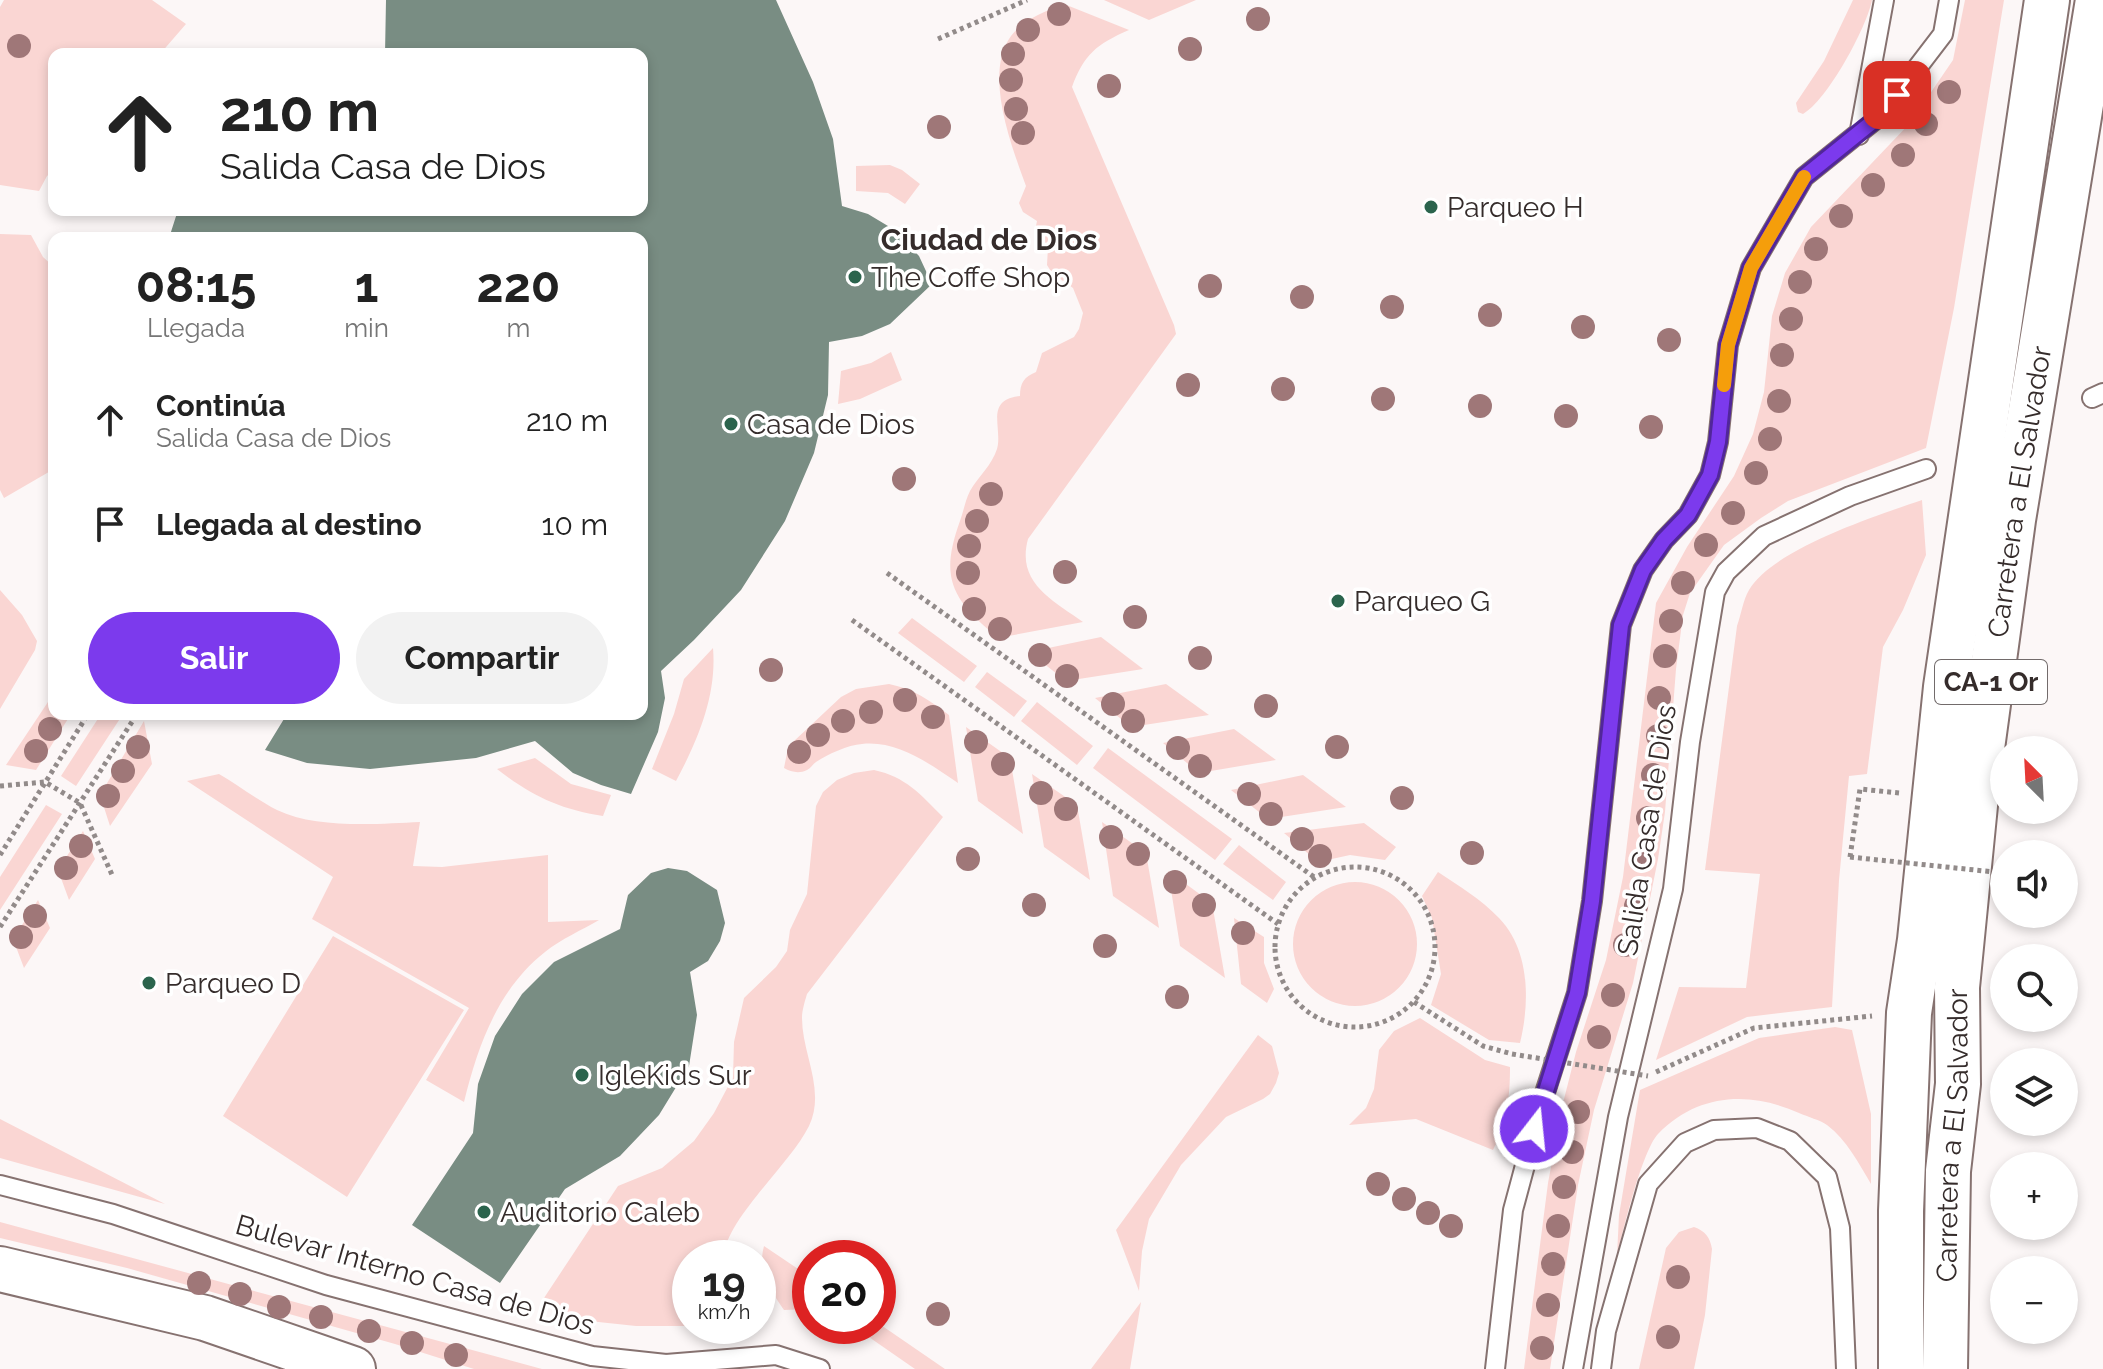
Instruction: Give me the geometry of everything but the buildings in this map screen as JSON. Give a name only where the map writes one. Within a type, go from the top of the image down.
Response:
[{"type":"main road","name":"Carretera a El Salvador","points":[[1901,1369],[1901,1211],[1909,1013],[1920,940],[1949,659],[2047,0]]},
{"type":"main road","name":"Carretera a El Salvador","points":[[1945,1369],[1948,1171],[1958,1084],[1957,987],[1977,785],[2013,520],[2098,5]]},
{"type":"main road","points":[[0,1269],[205,1318],[353,1369]]},
{"type":"lane","points":[[1859,135],[1884,0]]},
{"type":"lane","points":[[1495,1369],[1513,1210],[1542,1102],[1577,993],[1592,901],[1621,625],[1643,570],[1664,540],[1688,515],[1710,475],[1718,442],[1728,345],[1751,268],[1804,177],[1881,115],[1943,34],[1949,0]]},
{"type":"lane","name":"Salida Casa de Dios","points":[[1573,1369],[1620,1104],[1673,889],[1690,742],[1715,592],[1726,572],[1764,536],[1850,496],[1926,469]]},
{"type":"lane","points":[[1601,1369],[1606,1331],[1648,1184],[1685,1143],[1714,1130],[1757,1128],[1790,1141],[1827,1177],[1840,1228],[1846,1369]]},
{"type":"lane","name":"Bulevar Interno Casa de Dios","points":[[0,1185],[113,1214],[326,1285],[592,1356],[666,1364],[776,1355],[820,1369]]},
{"type":"path","points":[[938,39],[1027,0]]},
{"type":"path","points":[[887,573],[1314,877]]},
{"type":"path","points":[[852,620],[1278,924]]},
{"type":"path","points":[[0,855],[84,720]]},
{"type":"path","points":[[0,927],[133,720]]},
{"type":"path","points":[[0,786],[45,782],[80,803],[113,877]]},
{"type":"path","points":[[1860,789],[1850,857],[1990,872]]},
{"type":"path","points":[[1357,866],[1379,869],[1399,878],[1416,893],[1428,911],[1435,932],[1436,954],[1431,976],[1414,1002],[1388,1020],[1368,1026],[1348,1027],[1328,1022],[1309,1013],[1294,1000],[1283,983],[1275,953],[1278,924],[1292,897],[1314,877],[1335,869],[1357,866]]},
{"type":"path","points":[[1414,1002],[1483,1046],[1512,1054],[1648,1076],[1754,1028],[1909,1013]]},
{"type":"shaded area","points":[[4,0],[152,0],[186,24],[165,48],[48,48],[48,175],[39,191],[0,185],[0,7]]},
{"type":"shaded area","points":[[1104,0],[1196,0],[1149,20]]},
{"type":"shaded area","points":[[1853,0],[1872,0],[1854,45],[1813,106],[1803,114],[1798,112],[1796,103],[1824,61]]},
{"type":"shaded area","points":[[1965,0],[2004,0],[1954,308],[1926,448],[1788,501],[1724,545],[1690,593],[1683,615],[1676,669],[1665,812],[1633,983],[1594,1110],[1578,1185],[1550,1369],[1524,1369],[1548,1183],[1563,1103],[1606,960],[1623,877],[1656,603],[1687,547],[1734,476],[1753,434],[1764,392],[1772,316],[1785,273],[1811,227],[1910,123],[1953,60]]},
{"type":"shaded area","points":[[1064,4],[1129,30],[1093,51],[1081,66],[1072,87],[1176,334],[1028,539],[1027,567],[1032,579],[1049,598],[1083,622],[998,638],[970,611],[954,587],[951,558],[954,541],[970,491],[997,449],[998,409],[1002,403],[1020,396],[1022,384],[1036,372],[1042,353],[1074,337],[1083,313],[1073,288],[1052,273],[1047,265],[1048,247],[1037,236],[1037,221],[1023,212],[1019,203],[1026,186],[1003,111],[1000,70],[1003,52],[1016,30]]},
{"type":"shaded area","points":[[890,165],[920,184],[905,204],[888,193],[856,191],[856,166]]},
{"type":"shaded area","points":[[0,234],[31,235],[48,262],[48,472],[4,498],[0,490]]},
{"type":"shaded area","points":[[891,352],[902,380],[860,399],[838,404],[841,371],[871,363]]},
{"type":"shaded area","points":[[1922,500],[1926,555],[1903,610],[1883,647],[1867,774],[1849,776],[1832,1007],[1747,1017],[1656,1060],[1679,987],[1746,988],[1760,874],[1705,870],[1737,626],[1747,594],[1762,575],[1803,547],[1854,524]]},
{"type":"shaded area","points":[[0,590],[22,615],[37,641],[35,650],[0,709]]},
{"type":"shaded area","points":[[912,618],[977,666],[964,682],[898,633]]},
{"type":"shaded area","points":[[1101,637],[1143,669],[1066,681],[1029,652]]},
{"type":"shaded area","points":[[713,648],[709,700],[692,750],[676,781],[652,769],[684,679]]},
{"type":"shaded area","points":[[987,672],[1027,701],[1014,717],[975,687]]},
{"type":"shaded area","points":[[889,684],[921,696],[949,715],[958,783],[913,755],[875,744],[838,750],[804,771],[784,768],[793,742],[841,697],[856,689]]},
{"type":"shaded area","points":[[1166,684],[1209,715],[1131,727],[1095,698]]},
{"type":"shaded area","points":[[48,702],[48,720],[67,720],[36,770],[6,765]]},
{"type":"shaded area","points":[[1037,702],[1093,746],[1077,765],[1021,721]]},
{"type":"shaded area","points":[[97,720],[119,720],[76,786],[61,776]]},
{"type":"shaded area","points":[[144,721],[152,764],[110,826],[100,795]]},
{"type":"shaded area","points":[[966,727],[1010,758],[1023,834],[978,801]]},
{"type":"shaded area","points":[[1234,729],[1276,760],[1199,773],[1163,743]]},
{"type":"shaded area","points":[[1108,748],[1232,839],[1215,860],[1093,768]]},
{"type":"shaded area","points":[[535,758],[571,784],[611,795],[603,816],[573,810],[547,800],[497,769]]},
{"type":"shaded area","points":[[874,770],[885,773],[912,788],[943,817],[807,994],[802,1015],[803,1032],[814,1086],[814,1112],[800,1141],[735,1226],[728,1240],[672,1240],[672,1326],[589,1321],[542,1301],[618,1186],[662,1168],[694,1141],[714,1113],[733,1077],[734,1042],[744,998],[776,967],[787,951],[790,930],[807,894],[816,806],[823,792],[837,780],[854,773]]},
{"type":"shaded area","points":[[219,774],[262,802],[293,816],[347,824],[420,822],[413,866],[442,867],[548,855],[548,922],[599,920],[551,947],[514,983],[483,1039],[464,1102],[426,1080],[469,1008],[312,919],[333,877],[187,781]]},
{"type":"shaded area","points":[[1032,774],[1077,805],[1090,880],[1044,847]]},
{"type":"shaded area","points":[[1303,775],[1346,807],[1268,819],[1231,790]]},
{"type":"shaded area","points":[[46,805],[62,814],[0,910],[0,877]]},
{"type":"shaded area","points":[[1102,822],[1146,853],[1159,928],[1113,896]]},
{"type":"shaded area","points":[[1364,823],[1396,847],[1385,860],[1350,855],[1318,862],[1284,833]]},
{"type":"shaded area","points":[[83,831],[95,859],[69,900],[58,870]]},
{"type":"shaded area","points":[[1239,845],[1286,882],[1273,900],[1223,864]]},
{"type":"shaded area","points":[[1168,871],[1212,903],[1225,978],[1180,946]]},
{"type":"shaded area","points":[[1438,872],[1492,911],[1517,945],[1526,994],[1520,1043],[1489,1040],[1431,1005],[1441,974],[1432,918],[1422,896]]},
{"type":"shaded area","points":[[1355,882],[1379,886],[1399,900],[1413,920],[1417,944],[1413,968],[1399,988],[1379,1002],[1355,1006],[1331,1002],[1311,988],[1297,968],[1293,944],[1297,920],[1311,900],[1331,886]]},
{"type":"shaded area","points":[[38,900],[50,928],[24,968],[13,939]]},
{"type":"shaded area","points":[[1234,918],[1264,937],[1264,963],[1274,989],[1267,1003],[1241,984]]},
{"type":"shaded area","points":[[333,936],[464,1010],[347,1197],[223,1116]]},
{"type":"shaded area","points":[[1420,1018],[1485,1060],[1510,1067],[1507,1110],[1493,1150],[1416,1119],[1349,1125],[1366,1108],[1374,1089],[1379,1050],[1394,1031]]},
{"type":"shaded area","points":[[1835,1027],[1852,1030],[1871,1114],[1871,1184],[1847,1145],[1821,1122],[1762,1101],[1743,1099],[1707,1104],[1674,1120],[1652,1143],[1634,1192],[1617,1256],[1619,1215],[1640,1090],[1759,1038]]},
{"type":"shaded area","points":[[1258,1035],[1272,1046],[1279,1073],[1276,1083],[1263,1099],[1226,1117],[1181,1165],[1149,1219],[1142,1251],[1139,1291],[1116,1230]]},
{"type":"shaded area","points":[[0,1119],[165,1204],[0,1158]]},
{"type":"shaded area","points":[[0,1222],[542,1369],[474,1369],[127,1268],[0,1238]]},
{"type":"shaded area","points":[[1694,1227],[1706,1235],[1712,1249],[1705,1315],[1694,1369],[1639,1369],[1666,1248],[1679,1232]]},
{"type":"shaded area","points":[[776,1254],[792,1265],[792,1310],[784,1310],[776,1297]]},
{"type":"shaded area","points":[[1141,1302],[1130,1369],[1091,1369]]},
{"type":"shaded area","points":[[896,1335],[945,1369],[915,1369],[879,1344],[896,1344]]},
{"type":"slow traffic","points":[[1724,385],[1728,345],[1751,268],[1804,177]]},
{"type":"place","name":"Parqueo H","points":[[1431,207]]},
{"type":"place","name":"The Coffe Shop","points":[[855,277]]},
{"type":"place","name":"Casa de Dios","points":[[731,424]]},
{"type":"place","name":"Parqueo G","points":[[1338,601]]},
{"type":"place","name":"Parqueo D","points":[[149,983]]},
{"type":"place","name":"IgleKids Sur","points":[[582,1075]]},
{"type":"place","name":"Auditorio Caleb","points":[[484,1212]]},
{"type":"district","name":"Ciudad de Dios","points":[[989,239]]},
{"type":"route","points":[[1534,1129],[1577,993],[1592,901],[1621,625],[1643,570],[1664,540],[1688,515],[1710,475],[1718,442],[1728,345],[1751,268],[1804,177],[1859,135],[1897,95]]}]
